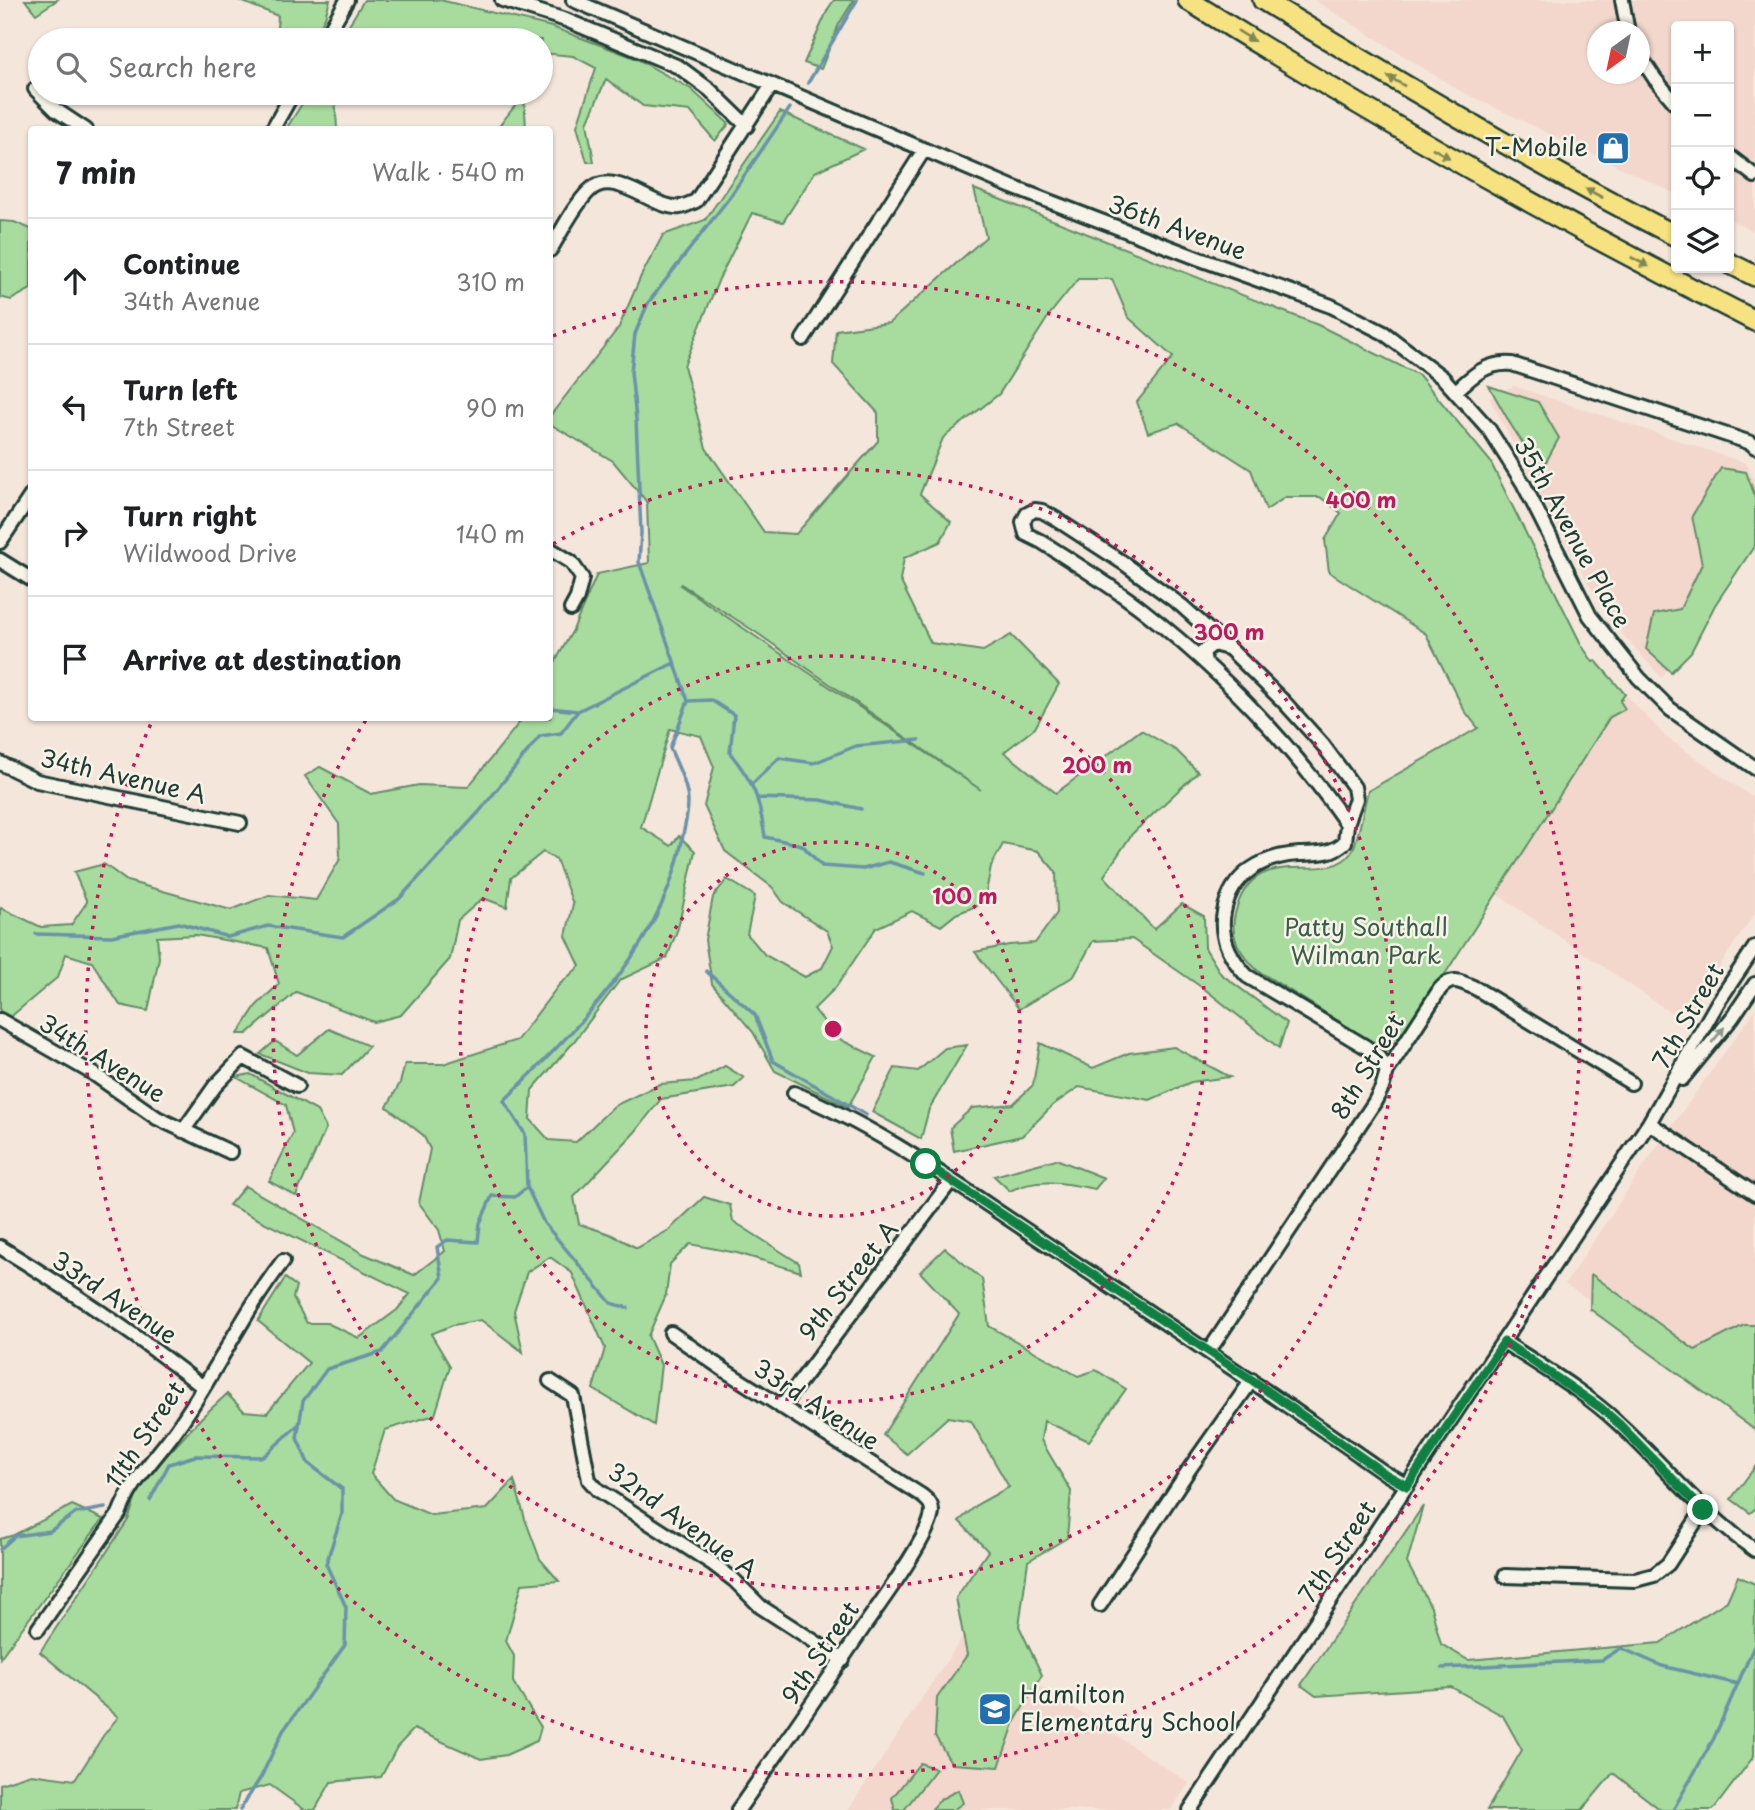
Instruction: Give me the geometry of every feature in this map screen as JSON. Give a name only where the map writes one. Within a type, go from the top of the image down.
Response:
[{"type":"highway","points":[[1188,0],[1383,120],[1481,176],[1755,321]]},
{"type":"highway","points":[[1263,0],[1420,95],[1671,233]]},
{"type":"highway","points":[[1734,266],[1755,276]]},
{"type":"street","points":[[331,28],[347,0]]},
{"type":"street","points":[[502,0],[566,20],[679,67],[710,90],[747,126]]},
{"type":"street","name":"36th Avenue","points":[[573,0],[1093,219],[1331,306],[1406,348],[1456,391]]},
{"type":"street","points":[[1622,0],[1627,21]]},
{"type":"street","points":[[1650,72],[1671,98]]},
{"type":"street","points":[[553,246],[591,189],[605,183],[615,184],[679,207],[696,201],[772,85]]},
{"type":"street","points":[[51,105],[80,126]]},
{"type":"street","points":[[274,126],[286,105]]},
{"type":"street","points":[[803,339],[924,150]]},
{"type":"street","points":[[1734,160],[1755,176]]},
{"type":"street","points":[[1456,391],[1481,369],[1496,364],[1512,364],[1751,443],[1755,447]]},
{"type":"street","name":"35th Avenue Place","points":[[1456,391],[1488,428],[1506,455],[1579,594],[1606,639],[1670,709],[1755,768]]},
{"type":"street","points":[[0,542],[28,500]]},
{"type":"street","points":[[1347,824],[1316,780],[1264,721],[1205,662],[1143,610],[1052,548],[1026,534],[1023,522],[1027,514],[1035,510],[1042,511],[1125,564],[1182,606],[1284,702],[1350,780],[1356,799],[1347,824],[1345,842],[1333,851],[1280,857],[1254,866],[1244,873],[1228,899],[1222,923],[1223,935],[1237,965],[1247,976],[1366,1047],[1377,1055],[1387,1071]]},
{"type":"street","points":[[553,550],[571,562],[582,578],[571,609]]},
{"type":"street","points":[[0,560],[28,578]]},
{"type":"street","points":[[1205,662],[1203,652],[1213,644],[1231,650]]},
{"type":"street","name":"34th Avenue A","points":[[0,763],[37,781],[240,823]]},
{"type":"street","name":"7th Street","points":[[1190,1810],[1650,1123],[1718,1002],[1755,947]]},
{"type":"street","name":"8th Street","points":[[1209,1351],[1374,1103],[1387,1071],[1440,989],[1449,981],[1456,980],[1477,989],[1631,1083]]},
{"type":"street","name":"7th Street","points":[[1660,1107],[1732,1018],[1755,984]]},
{"type":"street","name":"34th Avenue","points":[[0,1020],[94,1074],[157,1118],[230,1152]]},
{"type":"street","name":"34th Avenue","points":[[183,1131],[215,1086],[243,1057],[297,1086]]},
{"type":"street","points":[[794,1093],[864,1127],[951,1181],[1252,1380],[1385,1474],[1407,1486]]},
{"type":"street","points":[[1650,1123],[1755,1194]]},
{"type":"street","name":"9th Street A","points":[[781,1407],[951,1181]]},
{"type":"street","name":"33rd Avenue","points":[[0,1247],[157,1350],[203,1387]]},
{"type":"street","name":"11th Street","points":[[37,1629],[119,1514],[136,1479],[177,1429],[261,1289],[283,1261]]},
{"type":"street","name":"33rd Avenue","points":[[671,1333],[781,1407],[921,1495],[930,1502],[932,1515]]},
{"type":"street","points":[[1504,1342],[1601,1408],[1703,1510],[1755,1550]]},
{"type":"street","points":[[1100,1605],[1252,1380]]},
{"type":"street","name":"32nd Avenue A","points":[[550,1381],[573,1396],[589,1480],[598,1490],[713,1564],[761,1607],[843,1660]]},
{"type":"street","points":[[1504,1576],[1621,1580],[1645,1578],[1668,1564],[1703,1510]]},
{"type":"street","name":"9th Street","points":[[738,1810],[902,1572],[932,1515]]},
{"type":"shaded area","points":[[1314,0],[1755,0],[1755,232],[1734,222],[1734,21],[1671,21],[1671,192],[1460,91]]},
{"type":"shaded area","points":[[1514,386],[1746,463],[1755,482],[1755,520],[1662,678],[1622,634],[1591,588],[1489,398]]},
{"type":"shaded area","points":[[1625,694],[1666,737],[1755,799],[1755,913],[1683,1021],[1495,893]]},
{"type":"shaded area","points":[[1755,1010],[1755,1409],[1565,1284],[1649,1158]]},
{"type":"shaded area","name":"Hamilton Elementary School","points":[[963,1636],[1189,1783],[1171,1810],[848,1810]]},
{"type":"green space","points":[[25,0],[57,0],[36,14]]},
{"type":"green space","points":[[238,0],[330,0],[319,28],[277,28],[278,16]]},
{"type":"green space","points":[[364,0],[440,0],[552,27],[635,58],[691,89],[729,124],[715,141],[690,111],[643,106],[606,79],[587,123],[594,162],[587,162],[577,126],[596,68],[573,56],[553,54],[553,28],[347,28]]},
{"type":"green space","points":[[834,0],[854,0],[839,24],[821,69],[804,63]]},
{"type":"green space","points":[[301,105],[336,105],[337,126],[288,126]]},
{"type":"green space","points":[[515,105],[525,105],[526,126],[499,126]]},
{"type":"green space","name":"Patty Southall Wilman Park","points":[[780,112],[864,149],[815,172],[783,222],[752,213],[719,279],[684,366],[706,448],[764,532],[796,534],[878,441],[878,413],[833,364],[836,330],[889,323],[986,237],[974,189],[1318,325],[1419,375],[1490,461],[1582,646],[1593,662],[1596,661],[1625,694],[1620,701],[1625,709],[1610,717],[1447,971],[1388,1052],[1257,970],[1241,952],[1235,938],[1235,914],[1244,891],[1257,877],[1273,870],[1324,867],[1339,863],[1354,848],[1368,791],[1478,728],[1464,710],[1426,634],[1329,572],[1325,540],[1341,513],[1320,497],[1286,497],[1266,510],[1251,470],[1178,423],[1148,433],[1137,402],[1173,357],[1128,317],[1112,279],[1078,279],[1050,314],[999,394],[943,438],[920,494],[951,522],[940,542],[904,558],[900,580],[931,643],[983,651],[1011,635],[1059,684],[1035,728],[1004,752],[1056,793],[1141,730],[1177,751],[1198,772],[1132,834],[1104,876],[1154,929],[1182,904],[1204,916],[1205,948],[1221,974],[1287,1023],[1279,1048],[1207,991],[1132,939],[1093,941],[1074,976],[1019,1009],[975,952],[1035,943],[1057,913],[1056,872],[1038,851],[1003,844],[991,866],[984,903],[956,914],[941,926],[912,911],[876,928],[836,987],[814,1009],[837,1038],[876,1057],[848,1107],[775,1071],[753,1032],[712,984],[705,940],[713,897],[727,879],[755,896],[747,934],[765,955],[805,977],[822,968],[833,946],[827,931],[783,902],[772,887],[725,851],[704,806],[714,767],[701,736],[670,729],[641,827],[671,846],[679,836],[695,851],[678,928],[667,958],[620,980],[572,1044],[532,1090],[530,1119],[549,1140],[576,1142],[614,1106],[660,1084],[697,1081],[725,1066],[744,1078],[734,1087],[661,1099],[635,1132],[574,1197],[579,1224],[610,1234],[637,1248],[669,1230],[704,1197],[730,1205],[733,1221],[799,1263],[801,1272],[737,1253],[690,1244],[670,1264],[666,1295],[648,1336],[661,1365],[654,1425],[593,1389],[605,1348],[572,1273],[550,1257],[527,1272],[514,1311],[523,1352],[481,1320],[453,1325],[431,1334],[450,1366],[435,1415],[385,1430],[371,1474],[393,1499],[431,1515],[487,1509],[514,1480],[540,1559],[559,1581],[522,1584],[506,1641],[514,1656],[513,1682],[541,1727],[537,1741],[506,1755],[481,1759],[414,1729],[397,1747],[381,1777],[331,1782],[315,1810],[305,1810],[270,1785],[239,1793],[235,1810],[0,1810],[0,1784],[31,1774],[75,1780],[118,1717],[40,1652],[128,1520],[140,1485],[201,1418],[227,1394],[244,1411],[267,1413],[309,1363],[258,1321],[285,1278],[296,1286],[293,1298],[307,1323],[327,1323],[359,1338],[397,1310],[410,1294],[229,1205],[245,1186],[364,1254],[414,1275],[445,1251],[439,1230],[419,1203],[430,1149],[423,1135],[387,1107],[400,1083],[405,1064],[443,1064],[517,1040],[559,985],[580,966],[566,936],[573,904],[556,859],[543,852],[511,878],[507,907],[483,898],[458,920],[450,959],[401,1015],[374,1022],[296,992],[247,1034],[238,1034],[256,1006],[279,984],[268,948],[196,935],[157,937],[159,958],[148,1011],[120,1005],[92,962],[66,954],[58,977],[8,1019],[0,1012],[0,909],[41,927],[71,925],[87,902],[74,872],[104,864],[127,881],[231,910],[269,895],[316,900],[340,859],[339,824],[305,776],[320,767],[371,794],[419,785],[468,787],[521,721],[553,721],[553,666],[573,630],[597,574],[649,563],[647,502],[613,461],[553,426],[553,412],[619,327],[641,276],[663,235],[705,220]],"holes":[[[680,585],[757,633],[981,790]]]},
{"type":"green space","points":[[0,221],[14,222],[28,228],[28,291],[11,300],[0,297]]},
{"type":"green space","points":[[1489,386],[1538,402],[1559,438],[1541,471],[1511,425]]},
{"type":"green space","points":[[1721,468],[1746,472],[1755,496],[1755,545],[1715,605],[1691,652],[1671,672],[1646,649],[1654,614],[1680,609],[1702,564],[1692,516]]},
{"type":"green space","points":[[329,1029],[369,1046],[342,1075],[308,1073],[260,1054],[275,1041],[297,1055]]},
{"type":"green space","points":[[1040,1043],[1093,1068],[1129,1053],[1174,1047],[1230,1077],[1191,1082],[1150,1100],[1079,1087],[1053,1105],[1022,1136],[954,1151],[950,1128],[972,1108],[1013,1104],[1033,1085]]},
{"type":"green space","points":[[967,1045],[929,1109],[921,1139],[872,1112],[895,1068],[918,1071],[945,1048]]},
{"type":"green space","points":[[250,1074],[317,1111],[326,1128],[296,1196],[269,1181],[293,1133],[286,1105],[236,1077]]},
{"type":"green space","points":[[1056,1159],[1104,1178],[1095,1189],[1062,1183],[1041,1183],[1010,1191],[994,1176]]},
{"type":"green space","points":[[945,1248],[982,1279],[989,1326],[1078,1376],[1096,1370],[1126,1389],[1089,1441],[1044,1421],[1041,1440],[1071,1491],[1067,1538],[1028,1561],[1019,1626],[1042,1675],[1015,1721],[999,1767],[952,1764],[935,1736],[937,1698],[967,1655],[956,1598],[988,1551],[959,1521],[978,1504],[1009,1487],[971,1421],[948,1417],[907,1454],[883,1435],[959,1314],[920,1272]]},
{"type":"green space","points":[[1591,1274],[1695,1350],[1744,1325],[1755,1325],[1755,1430],[1590,1309]]},
{"type":"green space","points":[[1755,1467],[1755,1509],[1750,1513],[1731,1499]]},
{"type":"green space","points":[[72,1505],[103,1519],[0,1658],[0,1539],[14,1535]]},
{"type":"green space","points":[[1423,1506],[1407,1563],[1431,1607],[1441,1644],[1468,1660],[1660,1643],[1727,1601],[1738,1576],[1755,1584],[1754,1756],[1713,1810],[1661,1810],[1613,1773],[1582,1810],[1487,1810],[1522,1750],[1503,1716],[1451,1687],[1316,1696],[1301,1685]]},
{"type":"green space","points":[[920,1763],[936,1769],[904,1810],[895,1810],[892,1798]]},
{"type":"green space","points":[[958,1790],[963,1803],[953,1810],[931,1810],[941,1799]]},
{"type":"waterway","points":[[808,83],[857,0]]},
{"type":"waterway","points":[[240,1810],[261,1777],[283,1731],[345,1645],[346,1607],[326,1564],[342,1514],[342,1489],[308,1463],[297,1438],[303,1401],[327,1369],[382,1352],[442,1278],[437,1247],[447,1240],[478,1242],[480,1223],[492,1196],[515,1197],[527,1187],[525,1134],[504,1101],[589,1013],[615,981],[658,912],[673,874],[685,823],[688,796],[670,748],[688,701],[639,562],[641,533],[631,372],[635,334],[648,303],[729,198],[790,108]]},
{"type":"waterway","points":[[553,708],[578,711],[674,663]]},
{"type":"waterway","points":[[688,701],[711,700],[734,715],[730,753],[755,792],[765,837],[802,845],[822,866],[863,869],[889,862],[925,873]]},
{"type":"waterway","points":[[36,934],[111,936],[179,923],[228,937],[268,926],[343,937],[399,899],[479,812],[540,736],[561,733],[578,711]]},
{"type":"waterway","points":[[753,783],[779,758],[814,763],[856,746],[919,740]]},
{"type":"waterway","points":[[757,798],[821,800],[861,809]]},
{"type":"waterway","points":[[706,971],[755,1015],[773,1061],[866,1115]]},
{"type":"waterway","points":[[527,1187],[544,1223],[611,1303],[628,1308]]},
{"type":"waterway","points":[[150,1500],[169,1464],[195,1456],[263,1457],[298,1425]]},
{"type":"waterway","points":[[0,1549],[15,1536],[50,1531],[76,1513],[105,1508]]},
{"type":"waterway","points":[[1673,1810],[1714,1738],[1755,1644]]},
{"type":"waterway","points":[[1442,1668],[1602,1660],[1621,1648],[1662,1666],[1738,1684]]},
{"type":"place","name":"T-Mobile","points":[[1613,148]]},
{"type":"place","name":"Hamilton Elementary School","points":[[995,1709]]},
{"type":"route","points":[[926,1164],[1252,1380],[1385,1474],[1407,1486],[1504,1342],[1601,1408],[1703,1510]]}]
